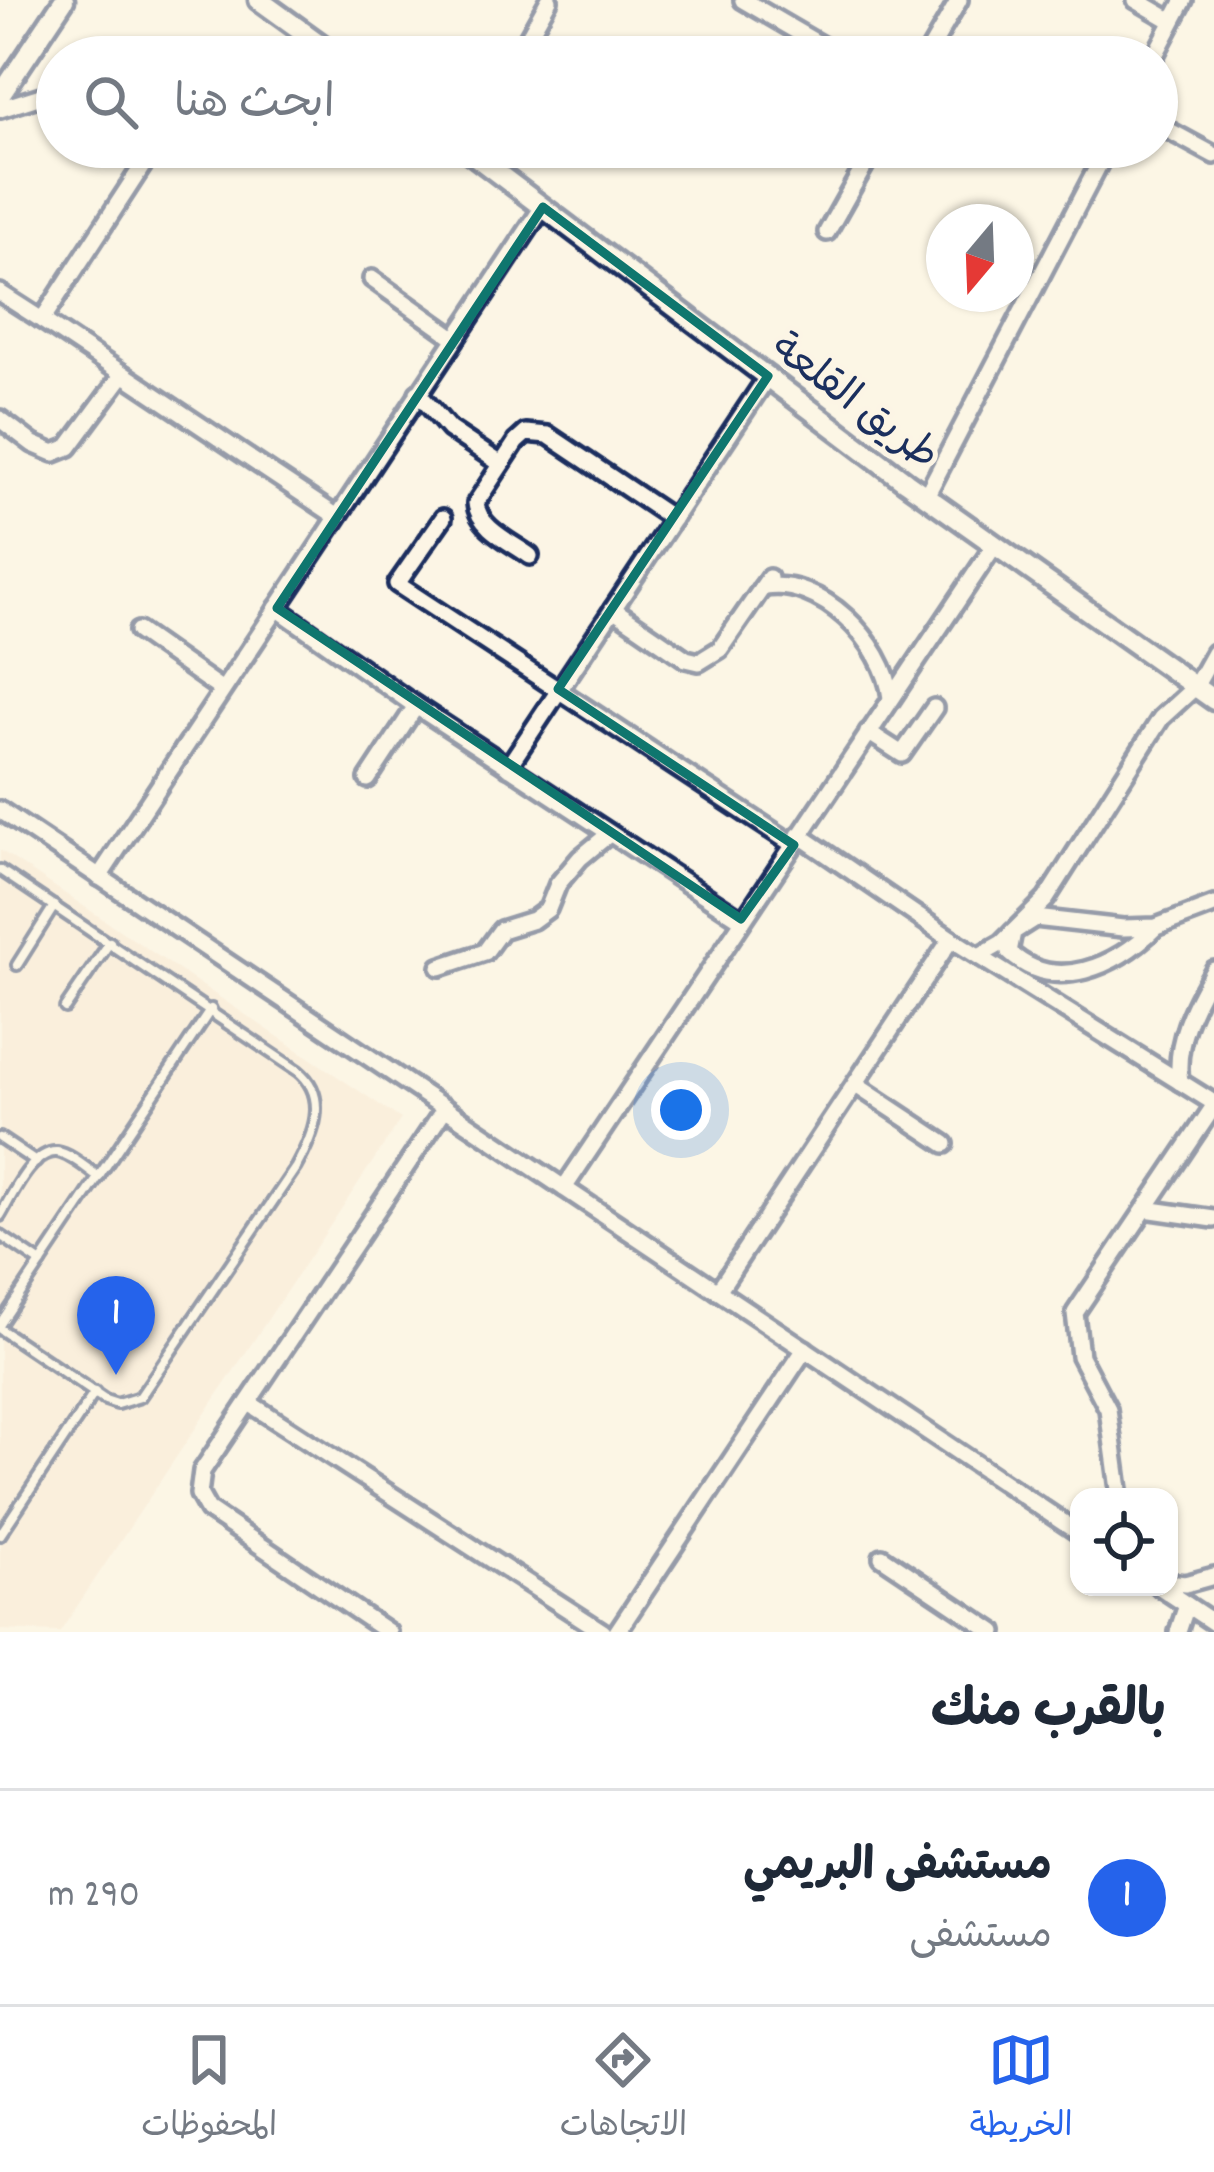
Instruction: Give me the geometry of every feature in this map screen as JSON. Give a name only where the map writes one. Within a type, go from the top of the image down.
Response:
[{"type":"street","points":[[40,36],[64,0]]},
{"type":"street","points":[[259,0],[309,36]]},
{"type":"street","points":[[529,36],[549,0]]},
{"type":"street","points":[[743,0],[805,36]]},
{"type":"street","points":[[938,36],[959,0]]},
{"type":"street","points":[[1136,0],[1172,21]]},
{"type":"street","points":[[1164,36],[1184,0]]},
{"type":"street","points":[[0,96],[36,42]]},
{"type":"street","points":[[0,109],[36,98]]},
{"type":"street","points":[[1178,135],[1214,155]]},
{"type":"street","points":[[42,320],[141,168]]},
{"type":"street","name":"طريق القلعة","points":[[491,168],[926,496],[1214,700]]},
{"type":"street","points":[[827,232],[863,168]]},
{"type":"street","points":[[926,496],[1097,168]]},
{"type":"street","points":[[99,877],[544,207]]},
{"type":"street","points":[[372,279],[455,338]]},
{"type":"street","points":[[0,292],[336,516]]},
{"type":"street","points":[[0,419],[54,453],[69,447],[123,374]]},
{"type":"street","points":[[508,767],[768,376]]},
{"type":"street","points":[[418,393],[449,428],[501,464]]},
{"type":"street","points":[[530,556],[477,515],[476,503],[526,433],[548,435],[674,518]]},
{"type":"street","points":[[443,518],[398,584],[1214,1104],[1075,1313],[1080,1356],[1108,1409],[1119,1488]]},
{"type":"street","points":[[564,1188],[994,546]]},
{"type":"street","points":[[613,609],[686,659],[699,662],[721,650],[765,583],[795,586],[842,615],[889,675],[891,698]]},
{"type":"street","points":[[277,608],[416,706],[741,920]]},
{"type":"street","points":[[137,631],[222,690]]},
{"type":"street","points":[[1214,652],[1195,687],[1161,718],[1046,899],[1013,932],[1009,952],[1024,966],[1054,976],[1086,973],[1156,927],[1214,905]]},
{"type":"street","points":[[368,778],[416,706]]},
{"type":"street","points":[[868,732],[902,754],[934,708]]},
{"type":"street","points":[[0,811],[1070,1527]]},
{"type":"street","points":[[440,967],[485,952],[501,931],[548,909],[559,884],[580,858],[609,834]]},
{"type":"street","points":[[979,956],[1036,918],[1156,927]]},
{"type":"street","points":[[718,1291],[951,939]]},
{"type":"street","points":[[1180,1082],[1177,1062],[1187,1024],[1214,970]]},
{"type":"street","points":[[856,1084],[945,1144]]},
{"type":"street","points":[[388,1632],[208,1510],[199,1494],[202,1471],[445,1108]]},
{"type":"street","points":[[1145,1208],[1214,1220]]},
{"type":"street","points":[[616,1632],[805,1349]]},
{"type":"street","points":[[249,1403],[603,1632]]},
{"type":"street","points":[[882,1556],[994,1632]]},
{"type":"street","points":[[1178,1583],[1214,1576]]},
{"type":"street","points":[[1173,1596],[1214,1623]]},
{"type":"street","points":[[1178,1632],[1186,1605]]},
{"type":"lane","points":[[0,870],[212,1010],[308,1079],[317,1103],[311,1134],[296,1167],[140,1397],[116,1404],[0,1326],[212,1010]]},
{"type":"lane","points":[[17,965],[55,906]]},
{"type":"lane","points":[[65,1008],[110,942]]},
{"type":"lane","points":[[0,1138],[36,1162]]},
{"type":"lane","points":[[0,1216],[36,1162],[48,1153],[63,1154],[99,1177]]},
{"type":"lane","points":[[0,1235],[41,1263]]},
{"type":"lane","points":[[0,1534],[95,1392]]},
{"type":"highlighted area","points":[[543,207],[768,376],[558,689],[794,845],[741,919],[277,608]]},
{"type":"shaded area","points":[[0,850],[401,1119],[60,1632],[0,1630]]},
{"type":"place","name":"مستشفى البريمي","points":[[116,1375]]}]
